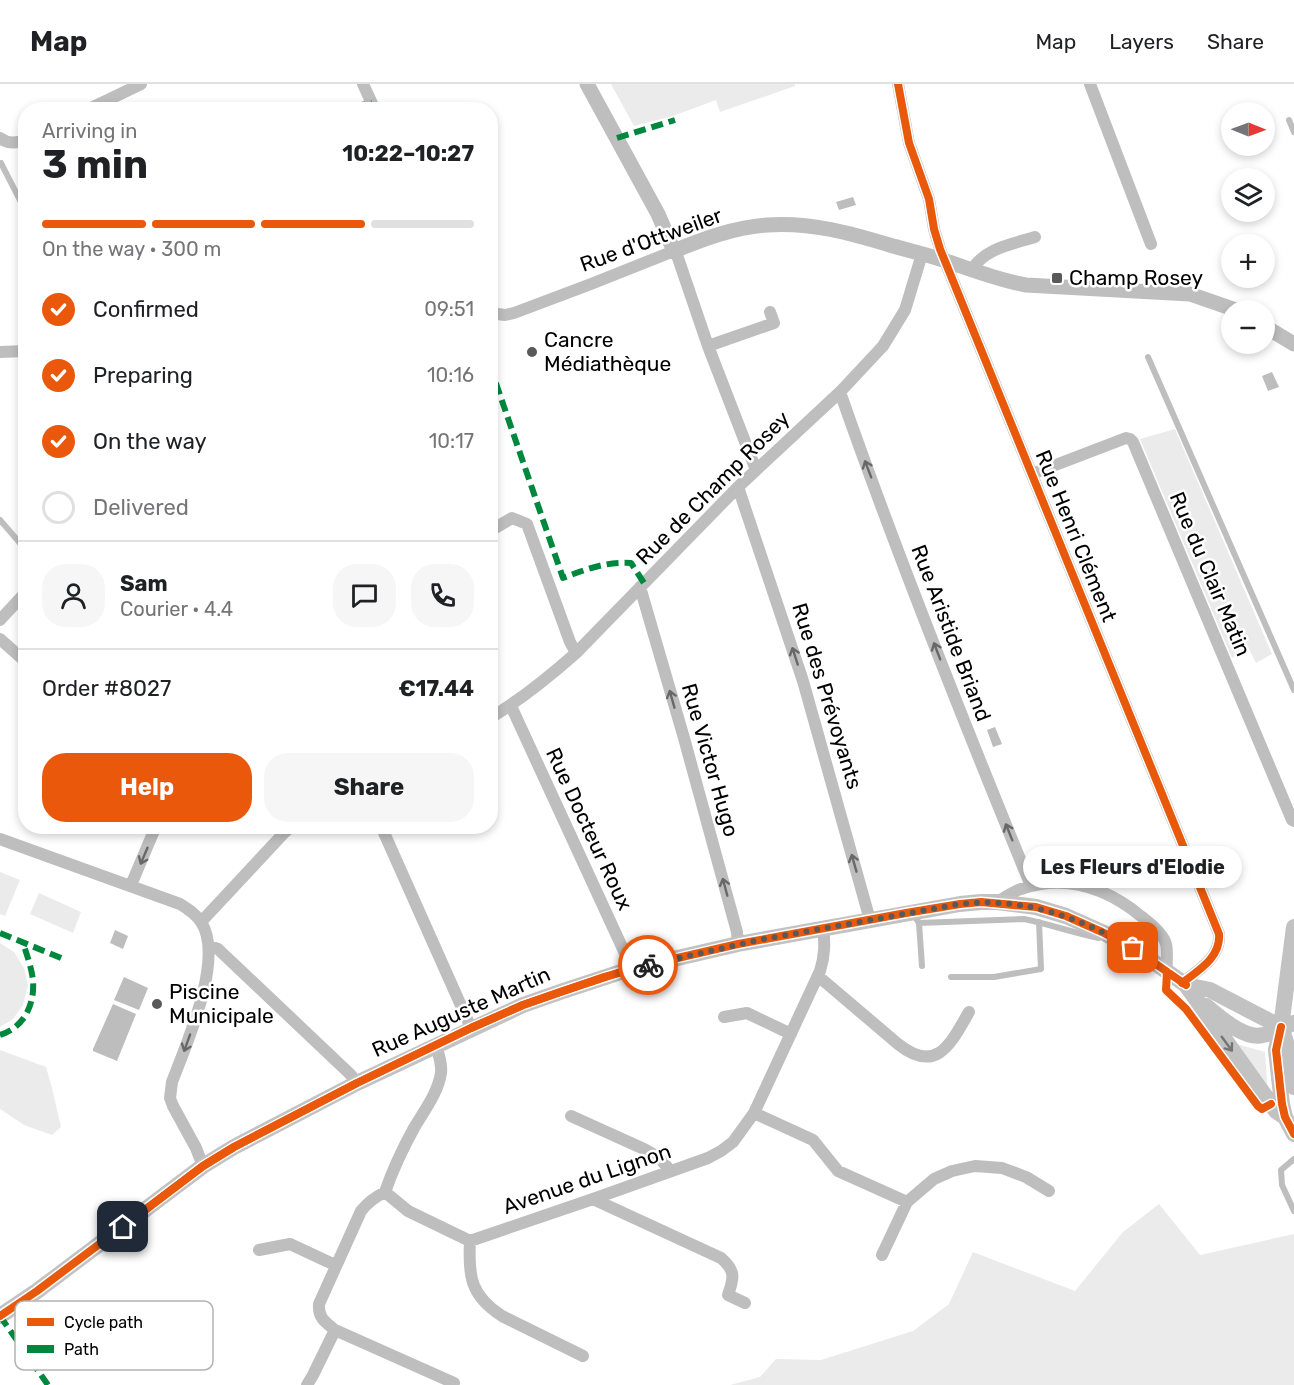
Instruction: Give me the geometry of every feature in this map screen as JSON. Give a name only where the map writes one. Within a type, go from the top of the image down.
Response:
[{"type":"main road","points":[[997,902],[1036,907],[1066,916],[1126,944],[1167,972],[1187,988],[1276,1111],[1285,1117]]},
{"type":"main road","name":"Rue Auguste Martin","points":[[22,1301],[203,1166],[234,1147],[357,1083],[471,1028],[533,1002],[630,969],[738,944],[870,920],[916,918],[960,904],[997,902]]},
{"type":"main road","points":[[1294,927],[1288,1025],[1288,1048],[1294,1087]]},
{"type":"main road","points":[[1187,988],[1210,990],[1288,1025]]},
{"type":"main road","points":[[1288,1025],[1276,1050],[1282,1104],[1285,1117],[1294,1134]]},
{"type":"main road","name":"Rue Auguste Martin","points":[[0,1316],[15,1306]]},
{"type":"street","points":[[104,102],[141,84]]},
{"type":"street","points":[[363,84],[372,102]]},
{"type":"street","points":[[587,84],[658,214],[678,258],[708,346],[756,470]]},
{"type":"street","name":"Rue Henri Clément","points":[[898,84],[909,143],[929,199],[934,229],[945,260],[1219,934],[1220,942],[1217,950],[1187,988]]},
{"type":"street","points":[[1090,84],[1151,244]]},
{"type":"street","name":"Rue d'Ottweiler","points":[[498,314],[524,310],[713,236],[764,225],[784,224],[835,229],[945,260],[1003,281],[1026,285],[1191,294],[1221,305]]},
{"type":"street","points":[[972,270],[976,262],[991,251],[1035,237]]},
{"type":"street","name":"Rue de Champ Rosey","points":[[498,713],[548,678],[576,653],[738,487],[840,392],[883,346],[905,310],[922,254]]},
{"type":"street","points":[[708,346],[774,323],[770,312]]},
{"type":"street","points":[[1275,333],[1294,344]]},
{"type":"street","points":[[0,352],[18,351]]},
{"type":"street","name":"Rue Aristide Briand","points":[[840,392],[970,737],[1031,886]]},
{"type":"street","name":"Rue du Clair Matin","points":[[1032,474],[1126,438],[1133,442],[1294,821]]},
{"type":"street","name":"Rue des Prévoyants","points":[[738,487],[803,681],[870,920]]},
{"type":"street","points":[[498,526],[512,518],[526,524],[576,653]]},
{"type":"street","name":"Rue Victor Hugo","points":[[640,587],[684,738],[737,932],[738,944]]},
{"type":"street","points":[[0,620],[18,601]]},
{"type":"street","points":[[0,639],[18,656]]},
{"type":"street","name":"Rue Docteur Roux","points":[[511,705],[628,960],[630,969]]},
{"type":"street","points":[[131,885],[153,834]]},
{"type":"street","points":[[201,922],[283,834]]},
{"type":"street","points":[[385,834],[471,1028]]},
{"type":"street","points":[[0,838],[180,904],[201,922],[209,946],[204,993],[172,1082],[170,1098],[203,1166]]},
{"type":"street","name":"Rue Auguste Martin","points":[[997,902],[1019,889],[1038,884],[1058,883],[1090,887],[1106,892],[1154,927],[1166,943],[1167,972]]},
{"type":"street","name":"Avenue du Lignon","points":[[470,1241],[708,1158],[732,1142],[754,1113],[818,976],[825,952],[823,927]]},
{"type":"street","points":[[209,946],[218,948],[357,1083]]},
{"type":"street","points":[[818,976],[914,1055],[925,1056],[941,1052],[954,1037],[969,1012]]},
{"type":"street","points":[[724,1017],[747,1013],[791,1034]]},
{"type":"street","points":[[386,1192],[392,1172],[437,1087],[441,1066],[436,1046]]},
{"type":"street","points":[[754,1113],[813,1140],[838,1171],[907,1202]]},
{"type":"street","points":[[571,1116],[658,1156],[671,1171]]},
{"type":"street","points":[[882,1255],[907,1202],[934,1179],[952,1171],[975,1166],[1002,1167],[1026,1177],[1049,1191]]},
{"type":"street","points":[[386,1192],[408,1211],[470,1241],[469,1256],[474,1288],[490,1309],[583,1356]]},
{"type":"street","points":[[386,1192],[374,1197],[361,1212],[335,1265],[319,1304],[319,1311],[325,1322],[335,1329],[454,1383]]},
{"type":"street","points":[[593,1199],[721,1258],[728,1264],[734,1277],[728,1295],[745,1303]]},
{"type":"street","points":[[259,1250],[290,1244],[335,1265]]},
{"type":"street","points":[[307,1385],[335,1329]]},
{"type":"lane","points":[[1289,120],[1294,132]]},
{"type":"lane","points":[[1,163],[18,196]]},
{"type":"lane","points":[[1148,357],[1294,690]]},
{"type":"lane","points":[[0,520],[18,541]]},
{"type":"lane","points":[[922,966],[916,918],[1024,919],[1126,944]]},
{"type":"lane","points":[[951,977],[994,977],[1041,969],[1039,922]]},
{"type":"lane","points":[[1294,1159],[1281,1170],[1282,1185],[1294,1211]]},
{"type":"shaded area","points":[[611,84],[795,84],[795,86],[720,112],[716,100],[673,116],[634,126]]},
{"type":"shaded area","points":[[853,197],[856,205],[839,210],[836,202]]},
{"type":"shaded area","points":[[1272,372],[1279,387],[1268,391],[1262,376]]},
{"type":"shaded area","points":[[1175,429],[1272,654],[1256,663],[1248,647],[1232,658],[1140,439]]},
{"type":"shaded area","points":[[995,727],[1002,744],[993,747],[987,730]]},
{"type":"shaded area","points":[[0,872],[20,880],[5,916],[0,914]]},
{"type":"shaded area","points":[[39,893],[81,912],[73,933],[30,914]]},
{"type":"shaded area","points":[[115,930],[128,936],[123,949],[110,943]]},
{"type":"shaded area","points":[[0,943],[14,952],[24,968],[28,985],[23,1005],[13,1019],[0,1027]]},
{"type":"shaded area","points":[[124,977],[148,988],[139,1010],[114,1000]]},
{"type":"shaded area","points":[[113,1004],[136,1014],[117,1061],[93,1051]]},
{"type":"shaded area","points":[[1237,1044],[1265,1052],[1268,1094]]},
{"type":"shaded area","points":[[0,1050],[46,1067],[61,1127],[52,1135],[24,1125],[0,1109]]},
{"type":"shaded area","points":[[1159,1204],[1200,1255],[1294,1234],[1294,1385],[730,1385],[760,1377],[776,1359],[821,1360],[913,1331],[949,1304],[973,1252],[1075,1291],[1123,1232]]},
{"type":"marked path","points":[[617,138],[675,120]]},
{"type":"marked path","points":[[498,389],[563,578],[604,565],[631,563],[644,583]]},
{"type":"marked path","points":[[0,933],[66,960]]},
{"type":"marked path","points":[[0,1035],[17,1026],[31,1003],[32,974],[23,942]]},
{"type":"marked path","points":[[0,1316],[15,1338]]},
{"type":"marked path","points":[[38,1370],[48,1385]]},
{"type":"cycle path","points":[[898,84],[909,143],[929,199],[940,249],[1219,934],[1219,942],[1213,956],[1202,968],[1182,983]]},
{"type":"cycle path","points":[[22,1301],[203,1166],[234,1147],[357,1083],[471,1028],[523,1005],[630,969],[738,944],[906,913],[981,902],[1036,907],[1066,916],[1133,948],[1186,985]]},
{"type":"cycle path","points":[[1167,972],[1166,990],[1186,1009],[1258,1106],[1262,1109],[1271,1104]]},
{"type":"cycle path","points":[[1281,1027],[1276,1050],[1282,1104],[1285,1117],[1294,1134]]},
{"type":"cycle path","points":[[0,1316],[15,1306]]},
{"type":"way so far","points":[[648,965],[823,927],[981,902],[1036,907],[1066,916],[1133,948]]},
{"type":"place","name":"Champ Rosey","points":[[1057,278]]},
{"type":"place","name":"Cancre Médiathèque","points":[[532,352]]},
{"type":"place","name":"Les Fleurs d'Elodie","points":[[1133,948]]},
{"type":"place","name":"Piscine Municipale","points":[[157,1004]]},
{"type":"route","points":[[123,1227],[203,1166],[234,1147],[357,1083],[523,1005],[604,977],[648,965]]}]
